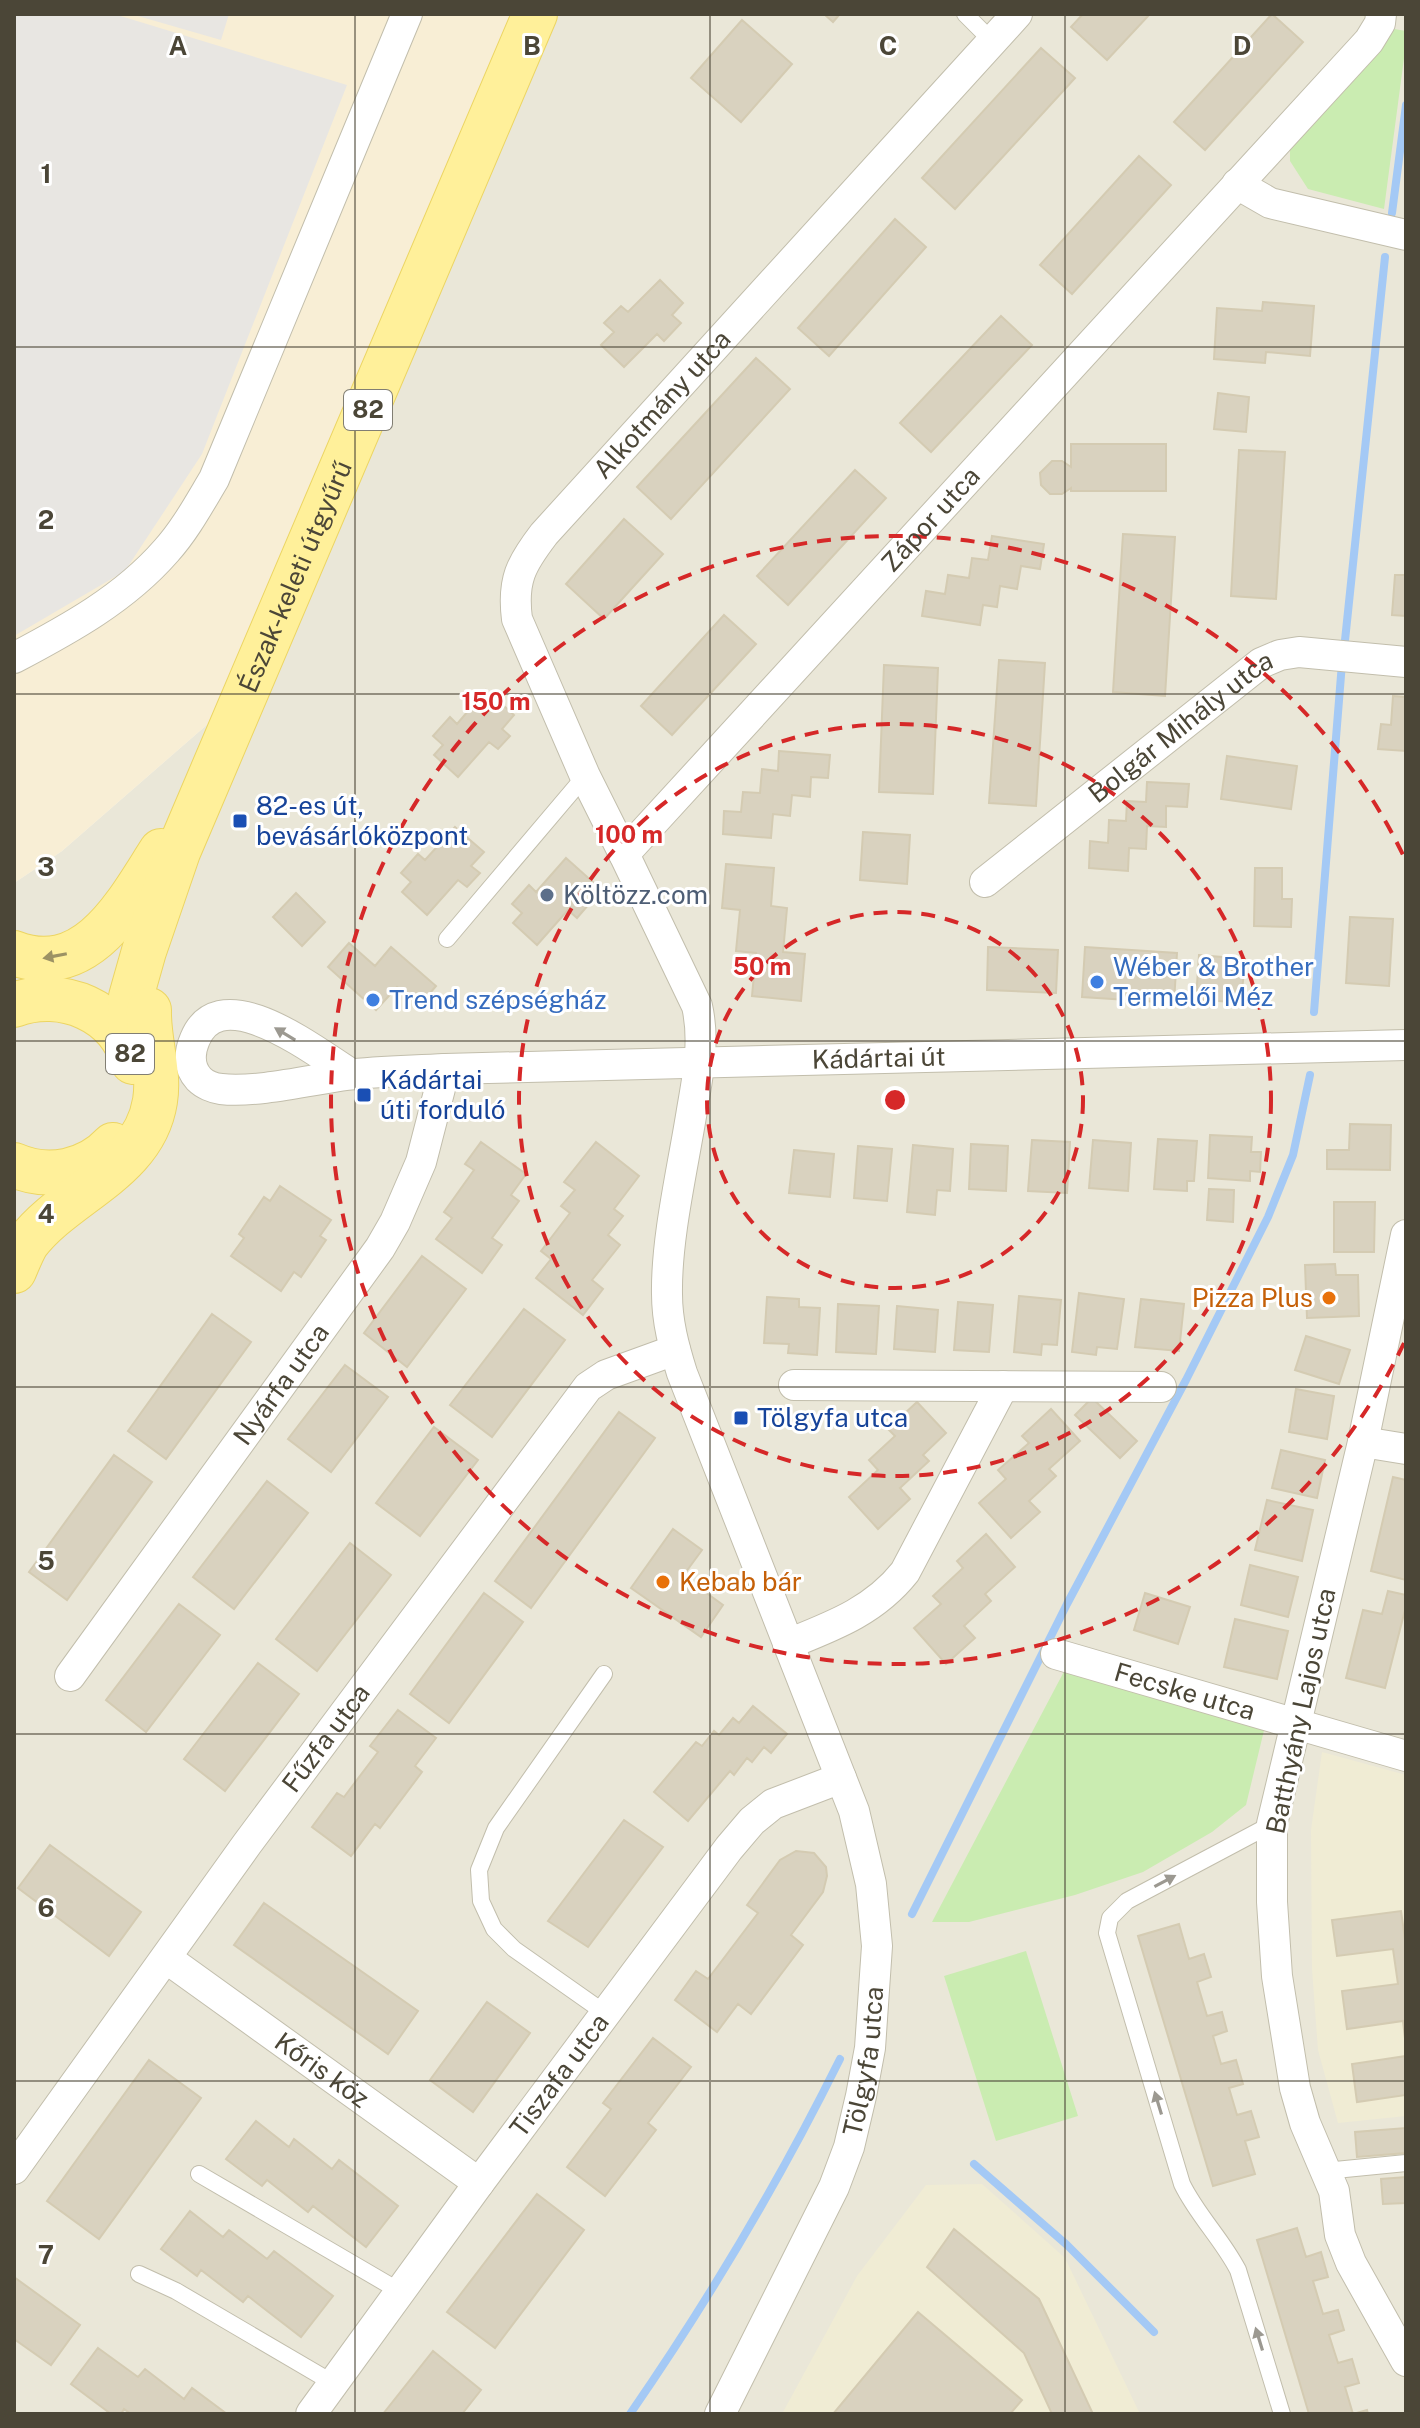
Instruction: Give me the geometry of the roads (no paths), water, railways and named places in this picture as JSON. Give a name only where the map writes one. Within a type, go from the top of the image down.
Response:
[{"type":"main road","name":"Észak-keleti útgyűrű","points":[[188,830],[535,14]]},
{"type":"main road","points":[[14,953],[47,960],[76,952],[100,936],[120,914],[162,850],[188,830]]},
{"type":"main road","points":[[14,1271],[26,1245],[73,1187],[127,1159],[151,1121],[156,1100],[156,1078],[150,1036],[151,990],[190,870],[188,830]]},
{"type":"main road","name":"82","points":[[25,999],[84,981],[125,942],[188,830]]},
{"type":"main road","name":"82","points":[[130,1053],[131,997],[144,951],[188,830]]},
{"type":"main road","name":"82","points":[[14,1165],[73,1187],[122,1133],[136,1094],[130,1053],[120,1034],[105,1019],[88,1007],[68,1000],[25,999]]},
{"type":"main road","points":[[14,1231],[42,1185],[73,1187]]},
{"type":"street","points":[[17,658],[67,630],[117,596],[166,551],[192,517],[214,479],[407,14]]},
{"type":"street","name":"Alkotmány utca","points":[[624,854],[585,776],[517,619],[514,596],[517,575],[544,534],[1017,14]]},
{"type":"street","name":"Zápor utca","points":[[624,854],[1369,41],[1380,23],[1381,14]]},
{"type":"street","points":[[1237,184],[1270,203],[1406,235]]},
{"type":"street","name":"Bolgár Mihály utca","points":[[985,882],[1261,663],[1280,655],[1299,652],[1406,662]]},
{"type":"street","points":[[624,854],[697,1006],[702,1027],[700,1061]]},
{"type":"street","name":"Kádártai út","points":[[351,1074],[266,1022],[242,1015],[224,1015],[209,1021],[197,1035],[190,1052],[192,1068],[201,1081],[217,1089],[237,1090],[351,1074],[445,1069],[1406,1045]]},
{"type":"street","name":"Tölgyfa utca","points":[[700,1061],[669,1255],[666,1294],[669,1328],[854,1811],[868,1870],[877,1946],[870,2048],[849,2147],[834,2187],[720,2414]]},
{"type":"street","name":"Nyárfa utca","points":[[70,1676],[380,1248],[402,1208],[421,1162],[445,1069]]},
{"type":"street","name":"Batthyány Lajos utca","points":[[1406,1235],[1363,1442],[1272,1824],[1276,1961],[1295,2088],[1305,2123],[1334,2191],[1340,2235],[1351,2263],[1406,2361]]},
{"type":"street","name":"Fűzfa utca","points":[[14,2169],[247,1844],[588,1387],[606,1375],[675,1350]]},
{"type":"street","points":[[794,1385],[1161,1387]]},
{"type":"street","points":[[788,1644],[867,1610],[891,1591],[905,1572],[1003,1386]]},
{"type":"street","points":[[1363,1442],[1406,1449]]},
{"type":"street","name":"Fecske utca","points":[[1056,1654],[1406,1756]]},
{"type":"street","name":"Tiszafa utca","points":[[311,2414],[729,1848],[752,1821],[773,1804],[841,1778]]},
{"type":"street","name":"Kőris köz","points":[[166,1958],[479,2183]]},
{"type":"lane","points":[[965,14],[992,41]]},
{"type":"lane","points":[[447,939],[585,776]]},
{"type":"lane","points":[[604,1674],[496,1828],[479,1870],[481,1901],[494,1929],[514,1949],[605,2013]]},
{"type":"lane","points":[[1272,1824],[1127,1901],[1110,1918],[1107,1933],[1182,2184],[1191,2203],[1229,2251],[1238,2270],[1282,2414]]},
{"type":"lane","points":[[1325,2171],[1406,2163]]},
{"type":"lane","points":[[199,2174],[401,2292]]},
{"type":"lane","points":[[139,2274],[176,2291],[333,2383]]},
{"type":"waterway","points":[[1392,213],[1406,105]]},
{"type":"waterway","points":[[1344,650],[1385,257]]},
{"type":"waterway","points":[[1314,1012],[1342,663]]},
{"type":"waterway","points":[[912,1914],[1067,1604],[1268,1217],[1293,1155],[1310,1075]]},
{"type":"waterway","points":[[630,2414],[741,2240],[840,2059]]},
{"type":"waterway","points":[[974,2164],[1067,2245],[1154,2332]]},
{"type":"place","name":"82-es út, bevásárlóközpont","points":[[240,821]]},
{"type":"place","name":"Költözz.com","points":[[547,895]]},
{"type":"place","name":"Wéber & Brother Termelői Méz","points":[[1097,982]]},
{"type":"place","name":"Trend szépségház","points":[[373,1000]]},
{"type":"place","name":"Kádártai úti forduló","points":[[364,1095]]},
{"type":"place","name":"Pizza Plus","points":[[1329,1298]]},
{"type":"place","name":"Tölgyfa utca","points":[[741,1418]]},
{"type":"place","name":"Kebab bár","points":[[663,1582]]}]
